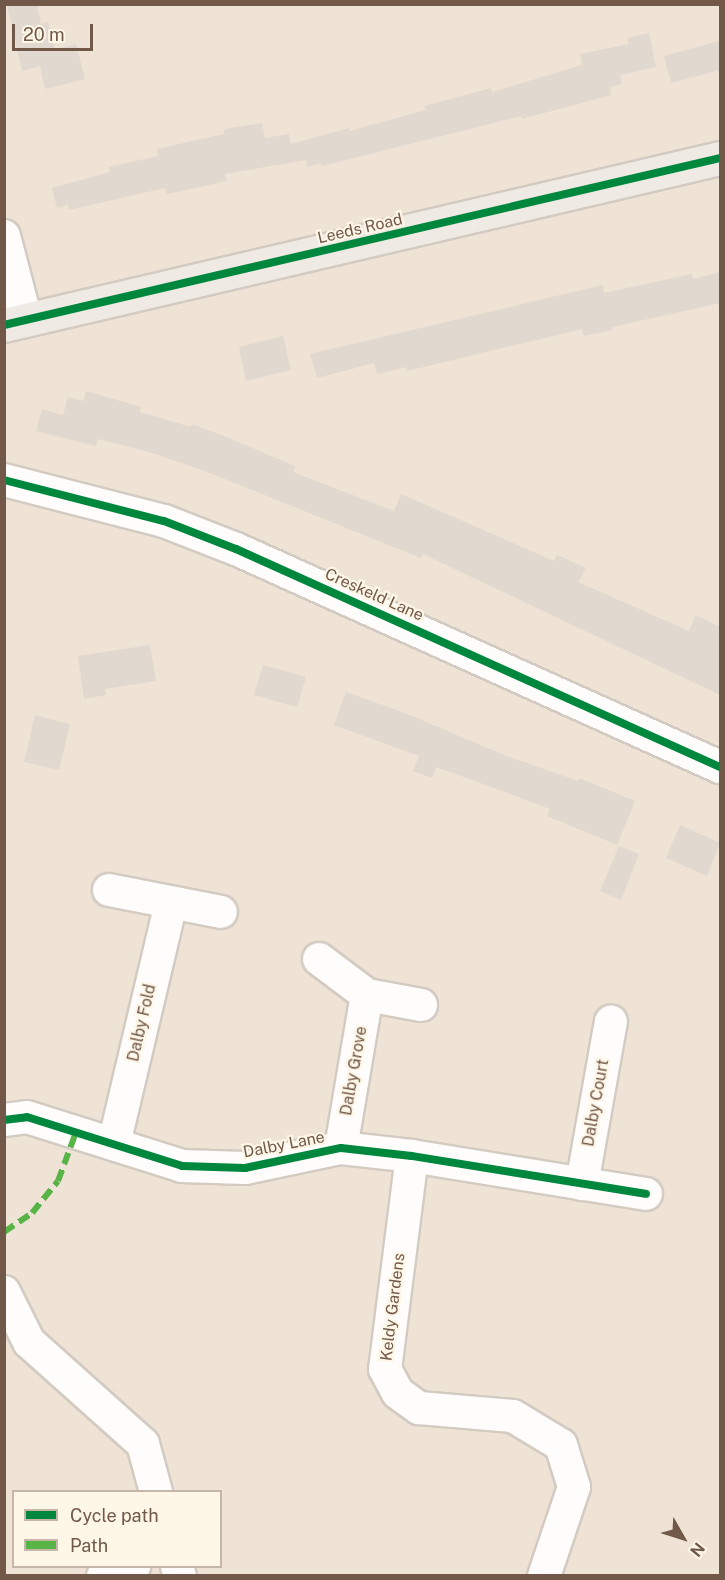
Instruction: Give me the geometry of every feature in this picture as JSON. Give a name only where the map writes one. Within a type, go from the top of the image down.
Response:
[{"type":"highway","name":"Leeds Road","points":[[15,322],[720,158]]},
{"type":"street","points":[[4,236],[15,322]]},
{"type":"street","name":"Creskeld Lane","points":[[4,480],[164,521],[236,549],[720,767]]},
{"type":"street","points":[[109,890],[221,912]]},
{"type":"street","name":"Dalby Fold","points":[[114,1144],[171,903]]},
{"type":"street","points":[[319,959],[367,995],[421,1005]]},
{"type":"street","name":"Dalby Grove","points":[[341,1148],[367,995]]},
{"type":"street","name":"Dalby Court","points":[[582,1184],[611,1022]]},
{"type":"street","name":"Dalby Lane","points":[[4,1120],[27,1117],[182,1166],[245,1168],[341,1148],[412,1156],[645,1194]]},
{"type":"street","name":"Keldy Gardens","points":[[412,1156],[385,1369],[398,1393],[419,1408],[513,1416],[561,1445],[574,1487],[544,1575]]},
{"type":"street","points":[[4,1292],[29,1342],[143,1444],[156,1490]]},
{"type":"street","points":[[103,1575],[127,1568]]},
{"type":"shaded area","points":[[5,5],[720,5],[720,1575],[5,1576]]},
{"type":"building","points":[[7,4],[37,4],[41,24],[48,22],[55,50],[76,44],[85,79],[45,89],[40,66],[22,71]]},
{"type":"building","points":[[649,33],[656,67],[620,75],[622,84],[610,87],[611,95],[522,119],[521,116],[322,166],[321,163],[308,167],[306,160],[225,174],[227,181],[167,194],[165,188],[69,210],[68,205],[57,208],[52,188],[110,172],[109,167],[158,156],[157,149],[224,134],[224,129],[262,123],[265,138],[289,134],[291,144],[349,128],[350,131],[426,110],[424,106],[491,88],[492,92],[582,65],[580,54],[629,44],[627,38]]},
{"type":"building","points":[[720,41],[720,70],[671,83],[664,56]]},
{"type":"building","points":[[720,272],[720,303],[612,327],[612,330],[584,336],[582,329],[407,371],[406,367],[377,374],[374,363],[317,378],[310,354],[603,285],[604,293],[692,274],[693,279]]},
{"type":"building","points":[[283,336],[291,370],[246,381],[239,347]]},
{"type":"building","points":[[86,391],[141,407],[140,412],[191,427],[192,424],[224,436],[295,466],[293,472],[394,511],[401,494],[554,561],[557,555],[586,568],[578,582],[689,631],[696,615],[720,627],[720,695],[423,554],[421,558],[210,473],[153,453],[98,439],[96,446],[36,431],[42,409],[63,415],[68,397],[84,401]]},
{"type":"building","points":[[150,645],[156,681],[105,689],[106,695],[84,699],[78,656]]},
{"type":"building","points":[[263,665],[306,677],[297,707],[254,695]]},
{"type":"building","points":[[346,692],[405,713],[504,755],[578,781],[579,778],[635,801],[617,845],[547,816],[550,809],[464,777],[436,767],[432,778],[413,771],[419,756],[334,725]]},
{"type":"building","points":[[35,715],[70,724],[59,770],[24,762]]},
{"type":"building","points":[[680,825],[720,843],[707,876],[666,858]]},
{"type":"building","points":[[619,846],[639,854],[621,900],[600,891]]},
{"type":"marked path","points":[[4,1232],[32,1213],[58,1181],[76,1132]]},
{"type":"cycle path","points":[[4,325],[720,158]]},
{"type":"cycle path","points":[[4,480],[164,521],[236,549],[720,767]]},
{"type":"cycle path","points":[[4,1120],[27,1117],[182,1166],[245,1168],[341,1148],[412,1156],[646,1194]]}]
